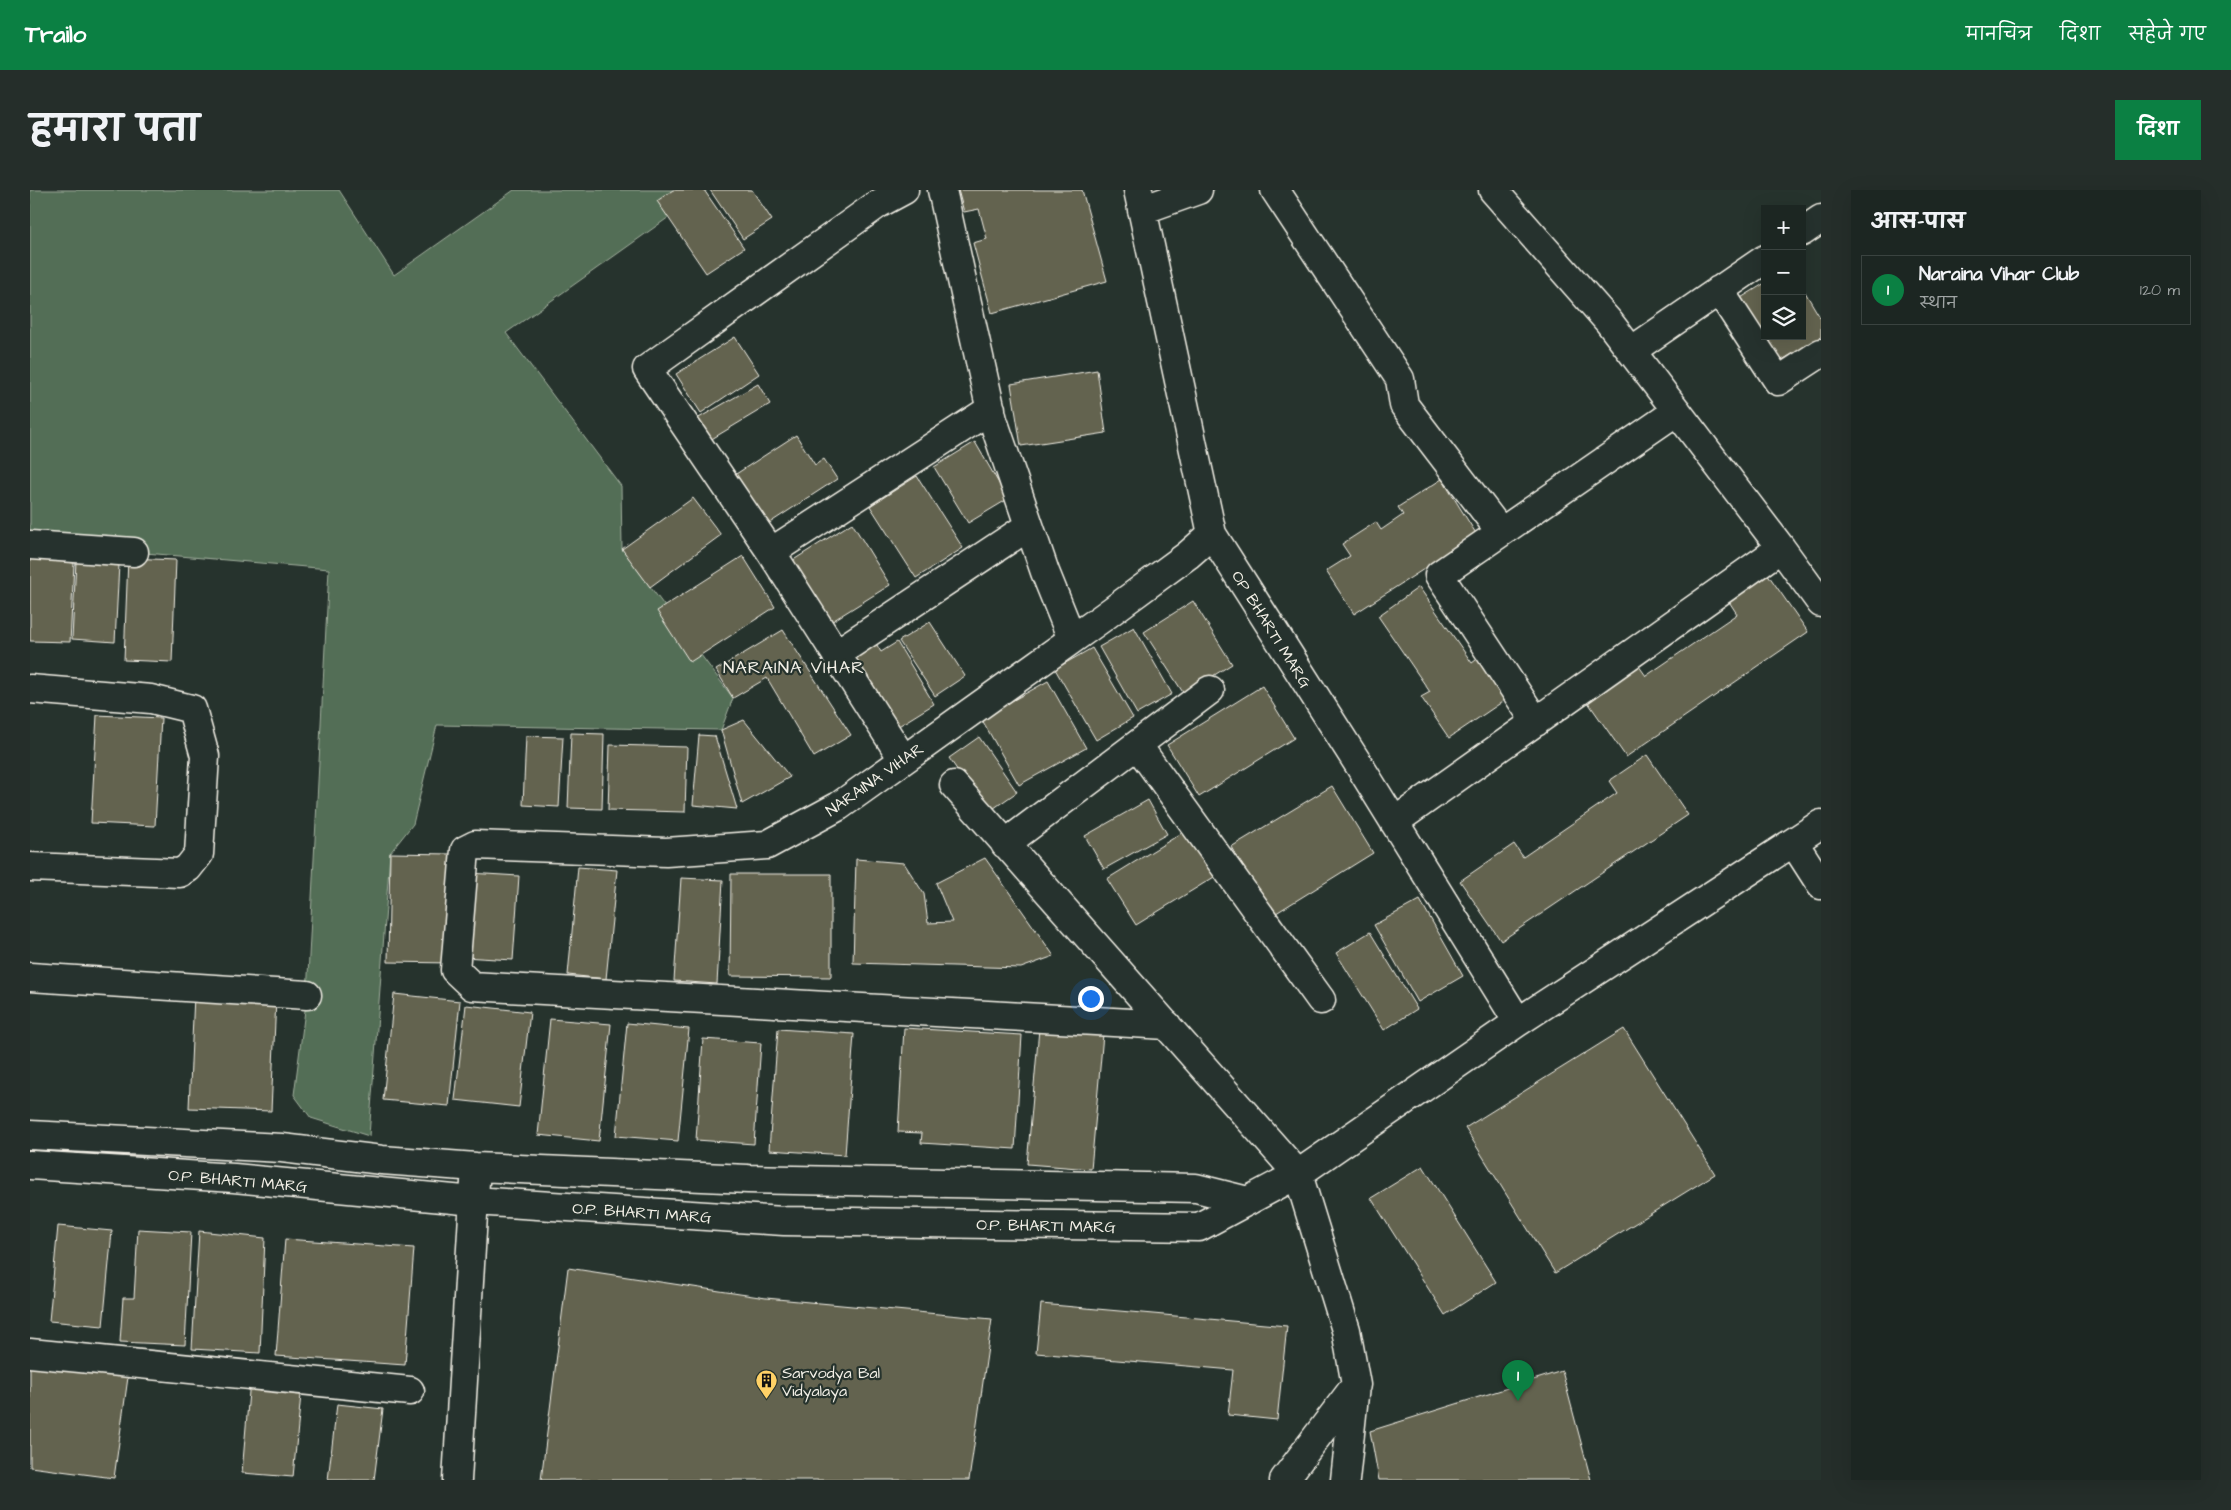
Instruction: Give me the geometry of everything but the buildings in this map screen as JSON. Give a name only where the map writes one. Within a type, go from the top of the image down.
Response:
[{"type":"street","points":[[903,759],[771,552],[647,369],[878,204],[904,190]]},
{"type":"street","points":[[942,190],[991,409],[1029,526],[1072,639]]},
{"type":"street","points":[[1140,200],[1198,190]]},
{"type":"street","points":[[1274,190],[1400,379],[1404,405],[1501,532]]},
{"type":"street","points":[[1493,190],[1609,322],[1821,603]]},
{"type":"street","name":"OP BHARTI MARG","points":[[1140,200],[1212,534],[1518,1022]]},
{"type":"street","points":[[1806,229],[1821,220]]},
{"type":"street","points":[[1631,351],[1761,261]]},
{"type":"street","points":[[1719,290],[1778,381],[1821,353]]},
{"type":"street","points":[[771,552],[991,409]]},
{"type":"street","points":[[1536,722],[1439,576],[1677,410]]},
{"type":"street","points":[[836,654],[1029,526]]},
{"type":"street","name":"NARAINA VIHAR","points":[[1167,1025],[472,986],[455,970],[465,850],[475,845],[666,852],[767,845],[839,806],[1188,555],[1212,534]]},
{"type":"street","points":[[30,545],[134,552]]},
{"type":"street","points":[[1394,822],[1781,548]]},
{"type":"street","points":[[30,689],[151,699],[192,709],[205,756],[199,854],[188,868],[180,873],[30,867]]},
{"type":"street","points":[[1005,844],[1138,746],[1210,690]]},
{"type":"street","points":[[1138,746],[1321,1000]]},
{"type":"street","points":[[954,785],[1298,1174],[1346,1330],[1356,1385],[1346,1480]]},
{"type":"street","name":"O.P. BHARTI MARG","points":[[30,1165],[234,1178],[474,1201],[784,1221],[1199,1227],[1298,1174],[1518,1022],[1821,824]]},
{"type":"street","points":[[1794,843],[1821,886]]},
{"type":"street","points":[[30,977],[307,995]]},
{"type":"street","name":"O.P. BHARTI MARG","points":[[30,1135],[282,1148],[382,1160],[476,1167],[748,1179],[1196,1188],[1248,1201]]},
{"type":"street","points":[[456,1480],[476,1167]]},
{"type":"street","points":[[30,1353],[410,1391]]},
{"type":"street","points":[[1284,1480],[1356,1385]]},
{"type":"green space","points":[[30,190],[339,190],[394,275],[514,190],[707,190],[506,333],[621,486],[622,549],[733,698],[721,730],[437,725],[413,824],[390,853],[369,1136],[311,1118],[294,1095],[307,995],[329,569],[134,552],[30,548]]},
{"type":"place","name":"Sarvodya Bal Vidyalaya","points":[[766,1400]]},
{"type":"place","name":"Naraina Vihar Club","points":[[1518,1401]]},
{"type":"district","name":"NARAINA VIHAR","points":[[794,667]]}]
